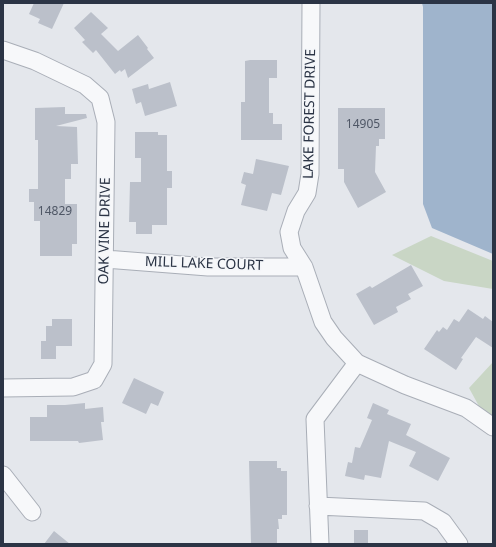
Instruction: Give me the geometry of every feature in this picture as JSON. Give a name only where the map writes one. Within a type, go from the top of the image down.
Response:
[{"type":"street","name":"LAKE FOREST DRIVE","points":[[311,3],[310,174],[307,192],[296,211],[289,232],[292,248],[304,267],[323,322],[334,338],[357,363],[405,385],[466,408],[493,427]]},
{"type":"street","name":"OAK VINE DRIVE","points":[[3,50],[36,61],[85,85],[100,98],[106,122],[103,364],[94,380],[73,387],[3,389]]},
{"type":"street","name":"MILL LAKE COURT","points":[[105,259],[208,267],[304,267]]},
{"type":"street","points":[[320,544],[315,419],[357,363]]},
{"type":"street","points":[[3,475],[32,512]]},
{"type":"street","points":[[318,506],[424,511],[443,522],[459,544]]},
{"type":"green space","points":[[431,236],[493,261],[493,289],[444,281],[392,255]]},
{"type":"green space","points":[[493,362],[493,417],[480,408],[469,388]]},
{"type":"water","points":[[422,3],[493,3],[493,254],[432,228],[423,204]]},
{"type":"building","points":[[34,3],[64,3],[52,29],[38,23],[40,19],[29,14]]},
{"type":"building","points":[[91,12],[108,28],[101,34],[118,51],[138,35],[154,58],[128,78],[125,69],[121,72],[120,70],[115,74],[96,50],[93,53],[82,42],[85,40],[74,28]]},
{"type":"building","points":[[277,60],[277,78],[269,78],[269,113],[273,113],[273,124],[282,124],[282,140],[241,140],[241,102],[245,102],[245,61]]},
{"type":"building","points":[[170,82],[177,106],[145,116],[141,102],[136,104],[132,89],[148,84],[149,89]]},
{"type":"building","points":[[65,107],[65,114],[86,114],[87,118],[56,126],[77,127],[78,164],[71,164],[71,179],[65,179],[65,204],[77,204],[77,244],[72,244],[72,256],[40,256],[40,221],[34,221],[34,202],[29,202],[29,189],[38,189],[38,140],[35,140],[35,108]]},
{"type":"building","points":[[338,108],[385,108],[385,139],[379,139],[379,146],[376,146],[375,172],[386,192],[358,208],[344,182],[344,169],[338,169]]},
{"type":"building","points":[[135,132],[158,132],[158,135],[167,135],[167,171],[172,171],[172,188],[167,188],[167,225],[152,225],[152,234],[136,234],[136,222],[129,222],[130,182],[141,182],[141,158],[135,158]]},
{"type":"building","points":[[256,159],[289,166],[281,195],[272,193],[267,211],[241,205],[246,185],[241,183],[244,172],[253,174]]},
{"type":"building","points":[[411,265],[423,286],[408,294],[411,299],[396,307],[398,312],[374,325],[356,294],[370,286],[372,288]]},
{"type":"building","points":[[468,309],[483,319],[485,316],[493,322],[493,348],[476,337],[461,358],[463,359],[456,370],[424,349],[437,330],[439,332],[443,327],[447,330],[454,319],[459,322]]},
{"type":"building","points":[[52,319],[72,319],[72,346],[56,346],[56,359],[41,359],[41,341],[46,341],[46,326],[52,326]]},
{"type":"building","points":[[134,378],[164,392],[158,406],[151,403],[146,414],[122,403]]},
{"type":"building","points":[[85,403],[85,409],[103,407],[104,422],[101,422],[103,440],[79,443],[78,441],[30,441],[30,417],[47,417],[47,405]]},
{"type":"building","points":[[373,403],[389,410],[387,414],[411,424],[406,435],[450,458],[438,481],[409,466],[416,452],[389,441],[381,478],[365,475],[364,480],[345,476],[348,462],[352,463],[355,447],[360,448],[372,420],[367,418]]},
{"type":"building","points":[[249,461],[277,461],[277,468],[281,468],[281,471],[287,471],[287,515],[282,515],[282,519],[278,519],[279,529],[277,529],[277,544],[251,544]]},
{"type":"building","points":[[354,530],[368,530],[368,544],[354,544]]},
{"type":"building","points":[[54,531],[70,544],[44,544]]}]
